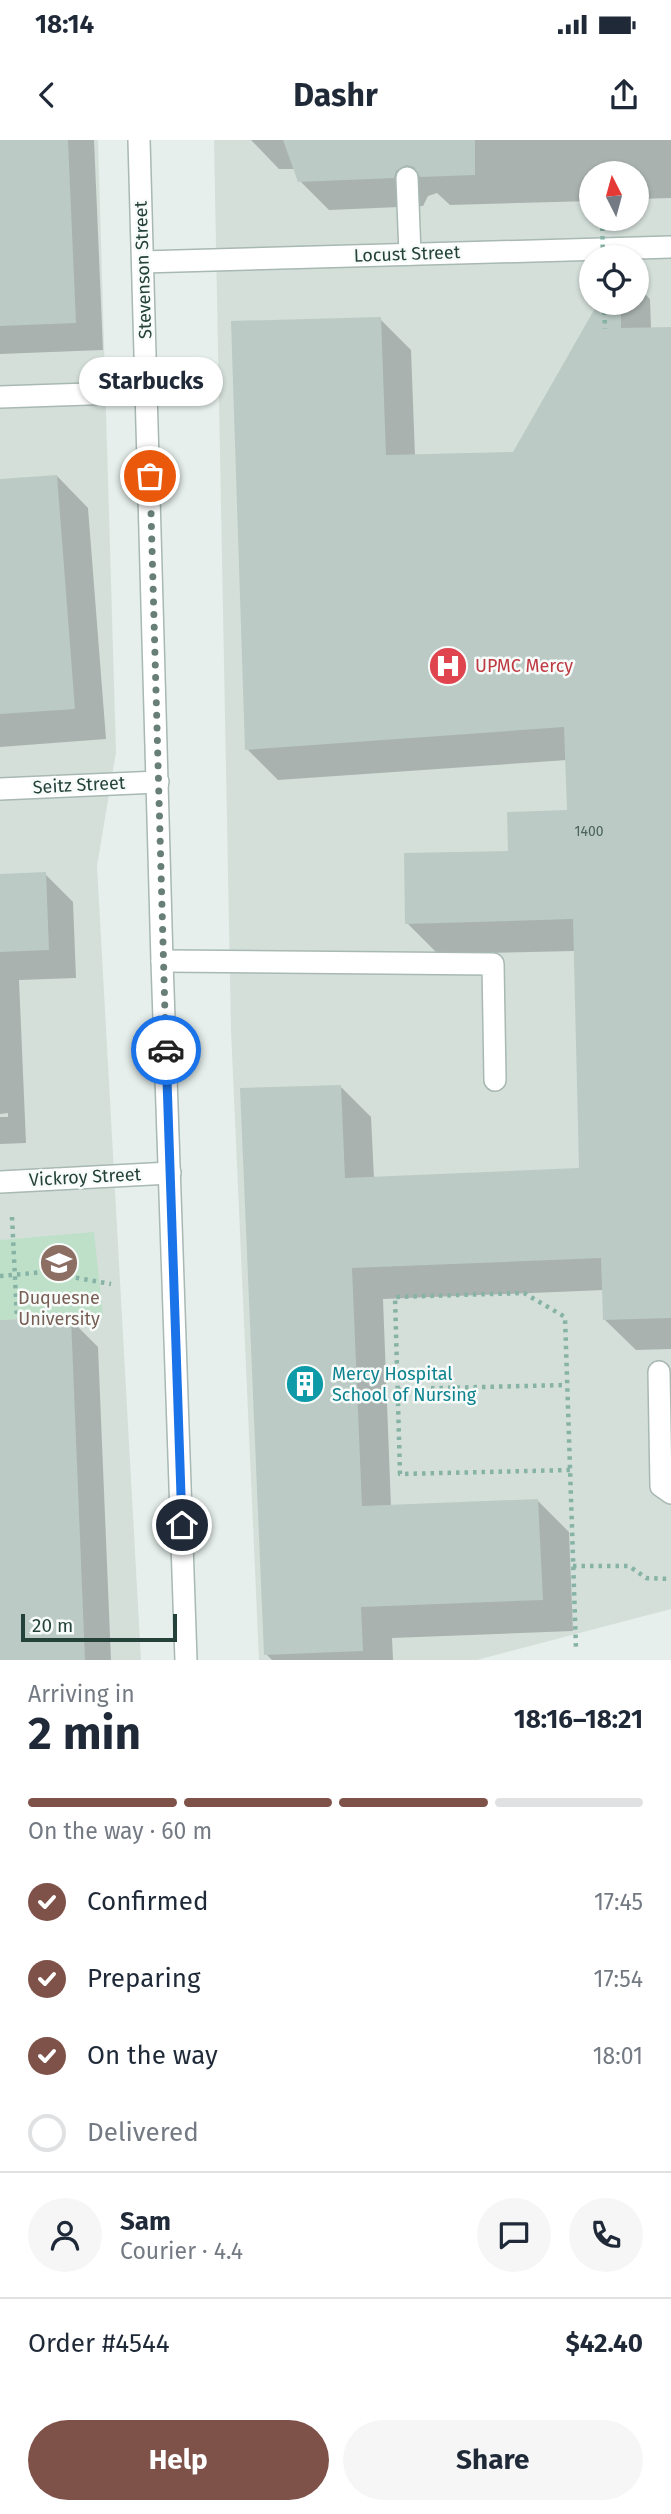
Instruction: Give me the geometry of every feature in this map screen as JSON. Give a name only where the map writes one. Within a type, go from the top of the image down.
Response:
[{"type":"street","name":"Stevenson Street","points":[[139,140],[162,961],[187,1660]]},
{"type":"street","points":[[407,177],[410,254]]},
{"type":"street","name":"Locust Street","points":[[143,262],[671,247]]},
{"type":"street","points":[[0,397],[147,393]]},
{"type":"street","name":"Seitz Street","points":[[0,789],[158,782]]},
{"type":"street","points":[[162,961],[493,964],[495,1080]]},
{"type":"street","name":"Vickroy Street","points":[[5,1182],[170,1172]]},
{"type":"street","points":[[659,1372],[661,1486],[671,1493]]},
{"type":"path","points":[[604,315],[605,329]]},
{"type":"path","points":[[5,1182],[16,1273],[17,1319]]},
{"type":"path","points":[[0,1276],[44,1272],[111,1284]]},
{"type":"path","points":[[570,1469],[400,1474],[395,1297],[524,1293],[565,1317],[576,1649]]},
{"type":"path","points":[[397,1389],[567,1385]]},
{"type":"path","points":[[573,1566],[629,1566],[646,1578],[671,1579]]},
{"type":"shaded area","name":"Duquesne University","points":[[0,140],[98,140],[116,752],[97,866],[141,1660],[0,1660]]},
{"type":"shaded area","name":"UPMC Mercy","points":[[214,140],[671,140],[671,1609],[477,1660],[259,1660],[231,1030]]},
{"type":"green space","points":[[94,1232],[103,1316],[0,1320],[0,1240]]},
{"type":"building","points":[[0,140],[68,140],[76,323],[0,326]]},
{"type":"building","points":[[283,140],[475,140],[475,175],[420,177],[414,167],[406,165],[396,171],[394,178],[298,182]]},
{"type":"building","points":[[591,315],[621,315],[621,328],[671,327],[671,1318],[603,1320],[601,1258],[352,1268],[362,1506],[538,1499],[543,1600],[361,1607],[363,1651],[264,1655],[240,1088],[341,1085],[345,1178],[579,1168],[573,919],[405,924],[404,853],[508,851],[507,812],[567,810],[564,727],[245,750],[231,321],[381,317],[386,455],[513,452]]},
{"type":"building","points":[[57,475],[75,709],[0,714],[0,479]]},
{"type":"building","points":[[46,872],[49,950],[0,952],[0,874]]},
{"type":"building","points":[[71,1317],[85,1660],[0,1660],[0,1320]]},
{"type":"way so far","points":[[150,476],[166,1050]]},
{"type":"place","name":"Starbucks","points":[[150,476]]},
{"type":"place","name":"UPMC Mercy","points":[[448,666]]},
{"type":"place","name":"Duquesne University","points":[[59,1263]]},
{"type":"place","name":"Mercy Hospital School of Nursing","points":[[305,1384]]},
{"type":"route","points":[[166,1050],[182,1525]]}]
